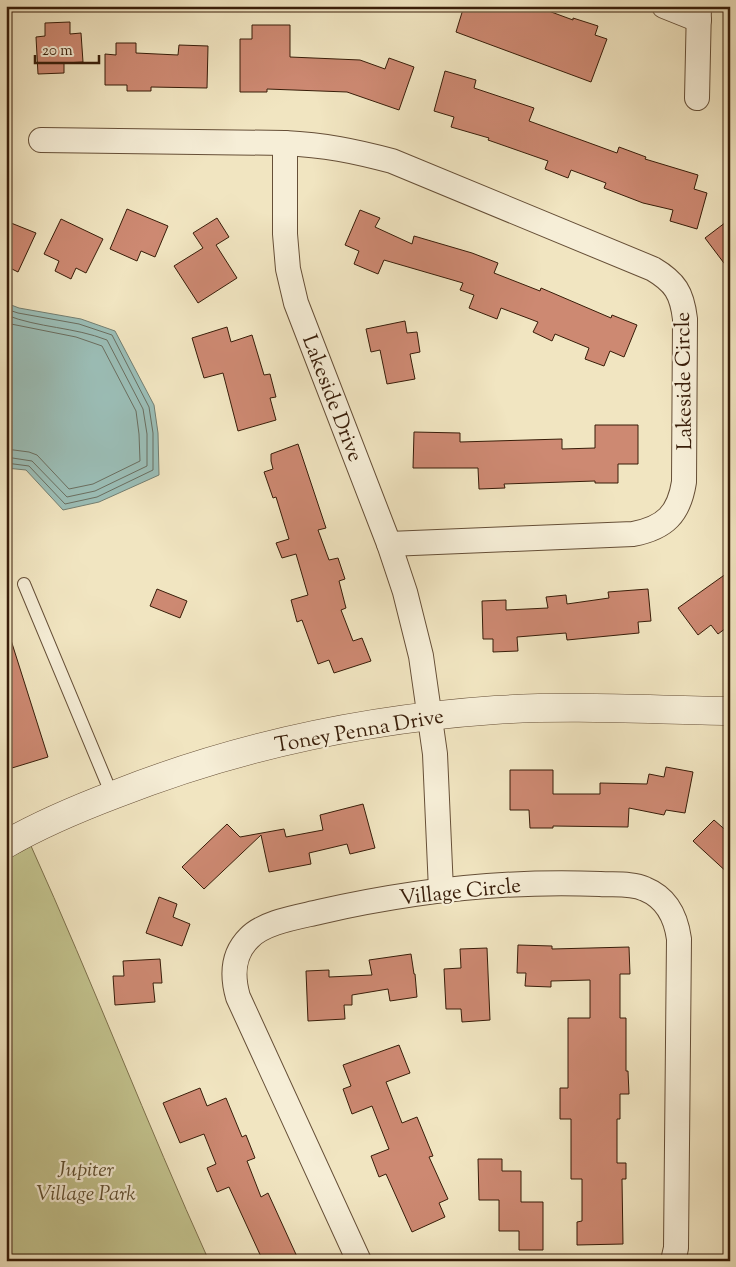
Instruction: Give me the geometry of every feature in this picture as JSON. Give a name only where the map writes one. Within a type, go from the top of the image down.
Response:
[{"type":"street","points":[[664,6],[699,13],[697,98]]},
{"type":"street","points":[[41,140],[285,142]]},
{"type":"street","name":"Lakeside Circle","points":[[285,142],[348,150],[392,162],[653,269],[666,276],[676,288],[683,303],[686,319],[684,482],[681,497],[674,512],[663,523],[649,531],[633,534],[389,544]]},
{"type":"street","name":"Lakeside Drive","points":[[285,142],[285,234],[288,269],[296,303],[389,544],[405,592],[421,656],[435,754],[441,890]]},
{"type":"street","name":"Toney Penna Drive","points":[[6,844],[25,833],[112,795],[220,757],[296,738],[372,723],[497,710],[575,709],[730,712]]},
{"type":"street","name":"Village Circle","points":[[360,1261],[238,997],[234,982],[234,966],[240,950],[249,937],[262,928],[300,916],[370,901],[441,890],[512,884],[575,883],[629,885],[644,888],[659,896],[670,908],[677,923],[679,939],[676,1248],[674,1261]]},
{"type":"lane","points":[[24,584],[112,795]]},
{"type":"green space","name":"Jupiter Village Park","points":[[31,846],[209,1261],[6,1261],[6,860]]},
{"type":"water","points":[[6,303],[19,308],[81,319],[115,331],[154,405],[158,433],[159,475],[99,502],[63,510],[26,470],[6,468]]},
{"type":"building","points":[[464,6],[535,6],[573,20],[573,18],[598,26],[595,35],[607,39],[591,82],[456,32]]},
{"type":"building","points":[[70,22],[70,34],[81,33],[83,62],[64,63],[64,73],[38,74],[36,37],[45,36],[45,23]]},
{"type":"building","points":[[252,25],[290,25],[290,57],[360,60],[385,69],[389,58],[414,67],[399,110],[347,92],[267,89],[267,92],[240,92],[240,39],[252,39]]},
{"type":"building","points":[[116,43],[136,43],[136,53],[178,55],[179,45],[208,46],[207,88],[151,87],[151,91],[127,91],[127,85],[105,85],[105,54],[116,55]]},
{"type":"building","points":[[445,71],[476,80],[474,88],[534,108],[529,121],[617,153],[619,147],[646,157],[645,159],[698,175],[694,189],[707,193],[697,229],[670,221],[673,210],[643,203],[604,188],[606,183],[571,170],[568,178],[545,169],[548,161],[488,140],[489,138],[451,127],[454,117],[434,111]]},
{"type":"building","points":[[127,209],[168,226],[155,257],[141,251],[137,261],[110,249]]},
{"type":"building","points":[[360,210],[380,218],[375,227],[412,244],[414,236],[472,253],[498,263],[494,273],[540,291],[541,288],[611,318],[612,315],[637,325],[624,357],[610,351],[604,366],[585,359],[589,348],[555,334],[552,341],[533,332],[538,322],[501,308],[497,319],[469,308],[474,295],[460,290],[463,283],[384,260],[378,274],[354,264],[359,251],[345,245]]},
{"type":"building","points":[[217,218],[229,237],[216,245],[237,278],[198,303],[174,266],[203,248],[193,233]]},
{"type":"building","points":[[61,219],[103,239],[86,273],[76,268],[71,279],[55,271],[59,261],[44,254]]},
{"type":"building","points":[[730,219],[730,271],[705,238]]},
{"type":"building","points":[[6,221],[36,233],[18,272],[6,266]]},
{"type":"building","points":[[405,321],[407,333],[417,332],[420,352],[410,354],[415,379],[387,384],[380,350],[371,352],[366,329]]},
{"type":"building","points":[[227,327],[231,342],[252,335],[264,375],[270,374],[276,397],[270,398],[276,420],[238,431],[223,373],[204,378],[192,338]]},
{"type":"building","points":[[595,425],[638,425],[638,464],[618,464],[618,483],[595,483],[595,481],[504,484],[505,488],[479,489],[478,468],[413,468],[414,432],[460,433],[460,442],[562,439],[562,449],[595,448]]},
{"type":"building","points":[[298,444],[326,528],[318,530],[329,560],[338,558],[345,579],[339,581],[346,608],[341,610],[353,641],[362,638],[371,661],[334,673],[329,660],[318,664],[302,620],[297,622],[291,600],[308,595],[296,554],[282,558],[276,543],[289,539],[276,497],[273,498],[264,472],[273,469],[271,454]]},
{"type":"building","points":[[730,571],[730,625],[718,634],[711,625],[698,635],[678,608]]},
{"type":"building","points":[[157,589],[187,601],[180,618],[150,606]]},
{"type":"building","points":[[648,589],[651,621],[638,622],[639,633],[567,640],[566,633],[517,637],[518,651],[493,652],[493,639],[483,639],[482,601],[506,600],[506,610],[548,608],[546,597],[566,595],[567,604],[609,598],[608,592]]},
{"type":"building","points":[[10,637],[48,757],[12,768],[6,748],[6,734],[11,733],[6,717],[6,638]]},
{"type":"building","points":[[666,767],[693,772],[685,813],[666,810],[664,815],[629,808],[628,827],[553,826],[553,828],[530,828],[529,810],[510,810],[510,770],[553,770],[553,794],[600,794],[600,783],[647,784],[649,774],[664,777]]},
{"type":"building","points":[[363,804],[375,848],[350,854],[347,844],[309,853],[311,864],[269,872],[261,835],[204,889],[182,867],[227,824],[240,837],[284,829],[286,837],[323,830],[320,815]]},
{"type":"building","points":[[714,820],[730,834],[730,875],[693,841]]},
{"type":"building","points":[[159,897],[177,904],[173,917],[190,924],[182,946],[146,933]]},
{"type":"building","points":[[518,945],[552,946],[552,949],[629,947],[630,974],[620,974],[620,1018],[626,1018],[626,1071],[628,1071],[629,1094],[620,1094],[620,1119],[617,1119],[617,1163],[626,1163],[626,1179],[622,1179],[623,1244],[577,1245],[577,1222],[582,1221],[582,1179],[571,1179],[571,1119],[560,1119],[560,1088],[568,1088],[568,1018],[590,1018],[590,980],[551,981],[551,987],[525,986],[526,973],[517,973]]},
{"type":"building","points":[[487,948],[490,1020],[462,1022],[461,1009],[446,1009],[444,969],[461,968],[460,949]]},
{"type":"building","points":[[411,954],[417,997],[390,1001],[388,989],[352,995],[352,1005],[344,1005],[345,1019],[308,1021],[306,971],[329,970],[329,977],[372,975],[369,960]]},
{"type":"building","points":[[160,959],[162,983],[153,983],[155,1002],[115,1005],[113,976],[124,976],[123,961]]},
{"type":"building","points":[[399,1045],[410,1073],[386,1082],[402,1123],[417,1117],[433,1156],[429,1157],[448,1199],[439,1203],[445,1217],[412,1232],[386,1174],[379,1177],[371,1156],[389,1149],[372,1106],[352,1114],[343,1089],[351,1086],[343,1065]]},
{"type":"building","points":[[200,1088],[207,1106],[226,1098],[242,1137],[246,1135],[255,1158],[247,1161],[261,1197],[268,1193],[299,1261],[263,1261],[229,1187],[217,1192],[207,1168],[216,1164],[204,1134],[180,1143],[163,1103]]},
{"type":"building","points":[[478,1159],[502,1159],[502,1171],[521,1171],[521,1202],[543,1202],[543,1250],[519,1250],[519,1231],[499,1231],[499,1200],[479,1200]]}]
